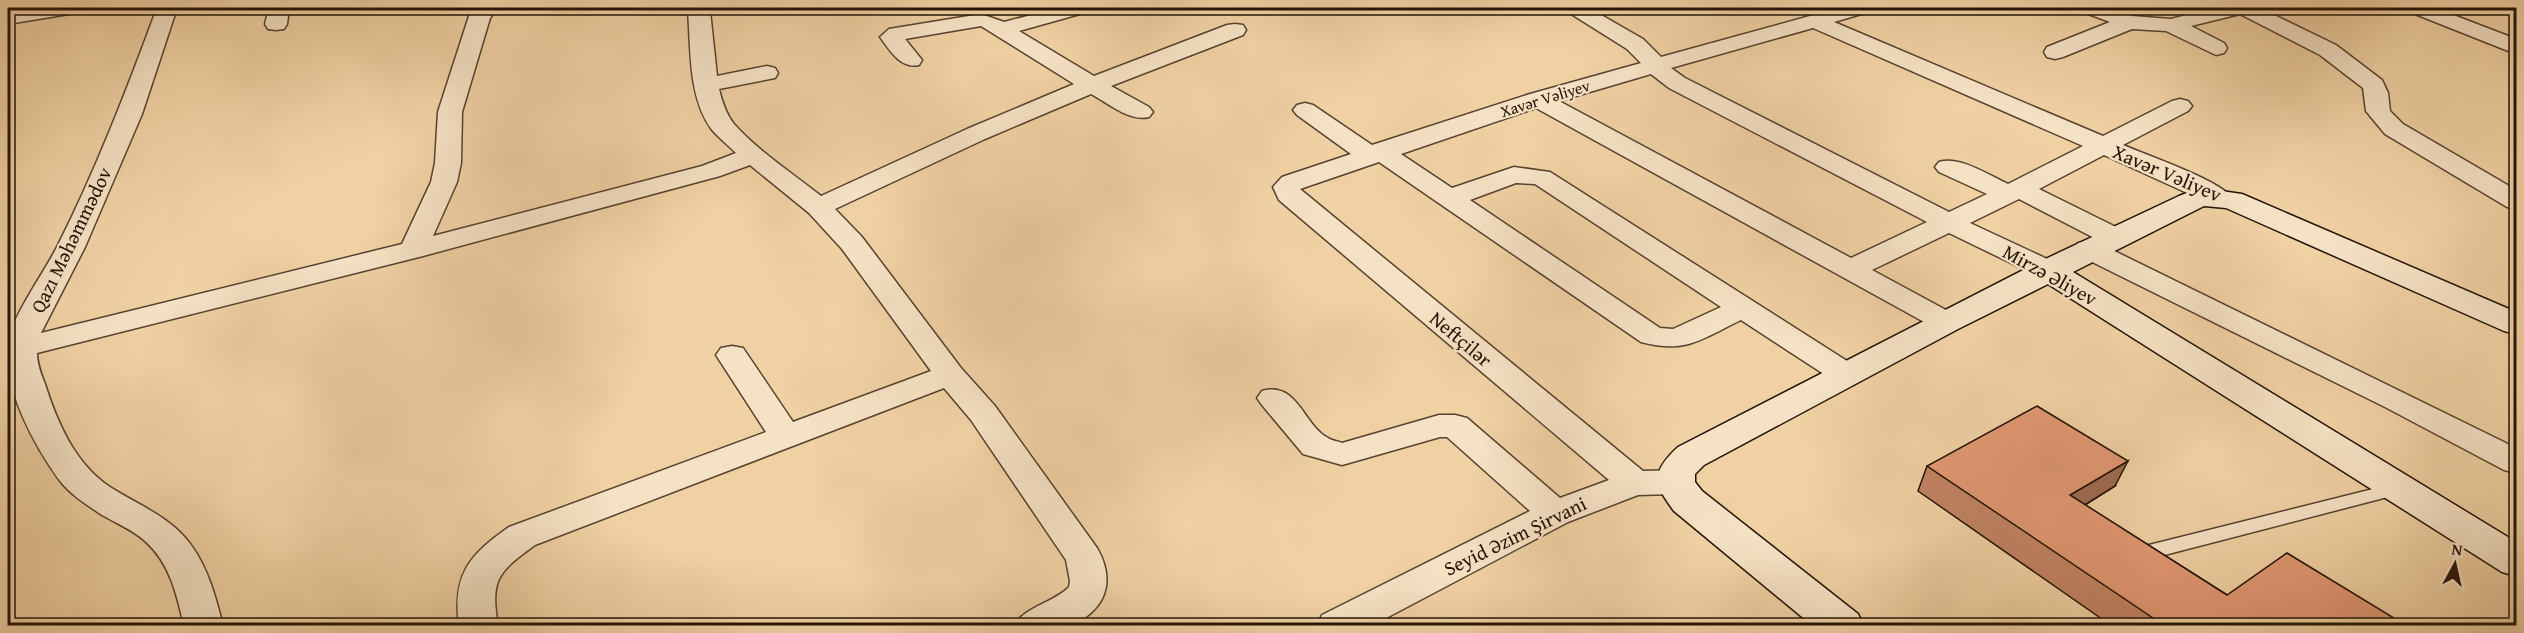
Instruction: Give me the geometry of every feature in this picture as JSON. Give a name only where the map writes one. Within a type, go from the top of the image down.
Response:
[{"type":"street","points":[[8,18],[69,8]]},
{"type":"street","name":"Qazı Məhəmmədov","points":[[167,8],[130,114],[71,246],[14,350],[39,418],[73,474],[95,494],[157,531],[178,554],[196,593],[204,626]]},
{"type":"street","points":[[413,250],[444,182],[448,163],[450,112],[480,16],[488,8]]},
{"type":"street","points":[[1002,30],[1080,8]]},
{"type":"street","name":"Mirzə Əliyev","points":[[1575,8],[1635,44],[1664,74],[1677,83],[1947,222],[2048,270],[2397,489],[2517,561]]},
{"type":"street","name":"Xavər Vəliyev","points":[[1288,194],[1286,188],[1291,183],[1538,99],[1861,8]]},
{"type":"street","points":[[2090,8],[2129,22],[2171,25],[2237,8]]},
{"type":"street","points":[[2245,8],[2302,35],[2336,55],[2374,85],[2377,92],[2376,108],[2380,118],[2394,129],[2517,201]]},
{"type":"street","points":[[2417,8],[2517,47]]},
{"type":"street","points":[[699,10],[706,85],[711,104],[722,126],[753,155],[818,207],[852,243],[950,375],[982,413],[1084,558],[1089,583],[1084,596],[1064,613],[1033,626]]},
{"type":"street","points":[[911,60],[892,41],[891,37],[972,20],[989,22],[1141,112]]},
{"type":"street","name":"Xavər Vəliyev","points":[[1816,22],[2218,197],[2252,207],[2517,324]]},
{"type":"street","points":[[2055,51],[2129,22]]},
{"type":"street","points":[[2171,25],[2216,48]]},
{"type":"street","points":[[818,207],[976,134],[1092,85],[1235,30]]},
{"type":"street","points":[[706,85],[767,73]]},
{"type":"street","points":[[1538,99],[1946,322]]},
{"type":"street","points":[[1851,269],[2014,191],[2180,106]]},
{"type":"street","points":[[1305,110],[1450,198],[1652,336],[1677,339],[1744,308]]},
{"type":"street","points":[[14,350],[413,250],[711,171],[753,155]]},
{"type":"street","points":[[1948,167],[2014,191],[2101,243],[2517,462]]},
{"type":"street","points":[[1450,198],[1514,176],[1541,177],[1847,375]]},
{"type":"street","name":"Neftçilər","points":[[1288,194],[1635,483]]},
{"type":"street","points":[[1843,626],[1688,501],[1675,482],[1674,474],[1678,468],[1691,456],[2101,243],[2200,197],[2218,197]]},
{"type":"street","points":[[732,355],[786,436]]},
{"type":"street","points":[[479,626],[474,589],[481,572],[498,553],[522,536],[950,375]]},
{"type":"street","points":[[1273,398],[1315,446],[1342,454],[1439,426],[1455,426],[1555,513]]},
{"type":"street","name":"Seyid Əzim Şirvani","points":[[1336,626],[1555,513],[1635,483],[1675,482]]},
{"type":"lane","points":[[2149,552],[2397,489]]},
{"type":"building","points":[[2037,406],[2128,461],[2070,495],[2227,595],[2287,553],[2407,626],[2165,626],[1927,466]]}]
